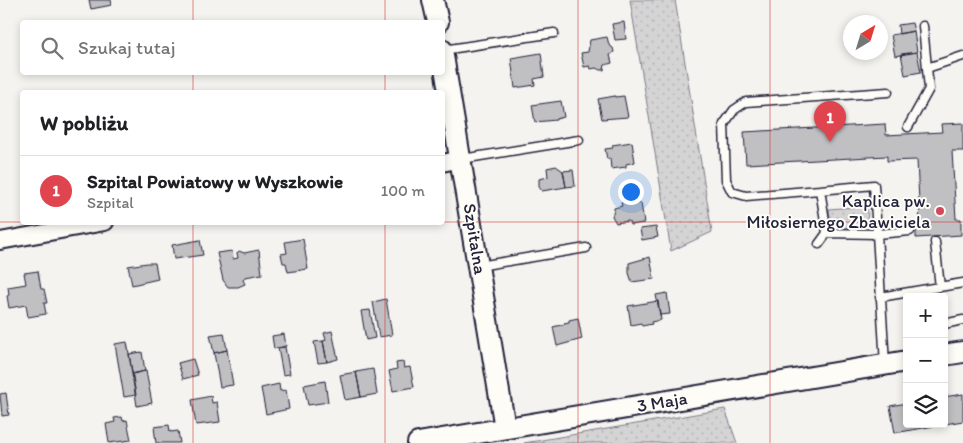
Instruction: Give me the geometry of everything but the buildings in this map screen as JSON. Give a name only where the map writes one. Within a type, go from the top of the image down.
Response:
[{"type":"street","points":[[433,0],[438,20]]},
{"type":"street","name":"Szpitalna","points":[[444,75],[452,161],[479,266],[505,428]]},
{"type":"street","points":[[0,241],[88,225]]},
{"type":"street","points":[[948,354],[963,352]]},
{"type":"street","name":"3 Maja","points":[[418,443],[903,362]]},
{"type":"lane","points":[[908,127],[929,89],[923,26]]},
{"type":"lane","points":[[445,50],[554,33]]},
{"type":"lane","points":[[927,68],[963,56]]},
{"type":"lane","points":[[885,365],[874,185],[746,196],[732,192],[726,180],[724,124],[734,110],[746,102],[888,92]]},
{"type":"lane","points":[[452,161],[579,140]]},
{"type":"lane","points":[[818,244],[827,233],[820,190]]},
{"type":"lane","points":[[827,233],[876,234],[910,230]]},
{"type":"lane","points":[[935,242],[940,287]]},
{"type":"lane","points":[[479,266],[586,248]]},
{"type":"lane","points":[[880,297],[963,283]]},
{"type":"lane","points":[[948,323],[963,320]]},
{"type":"shaded area","points":[[630,0],[675,0],[712,232],[671,251]]},
{"type":"shaded area","points":[[867,206],[867,219],[859,226],[850,228],[837,227],[831,222],[829,209]]},
{"type":"shaded area","points":[[725,409],[737,443],[524,443]]},
{"type":"place","name":"Szpital Powiatowy w Wyszkowie","points":[[830,142]]},
{"type":"place","name":"Kaplica pw. Miłosiernego Zbawiciela","points":[[940,211]]}]
